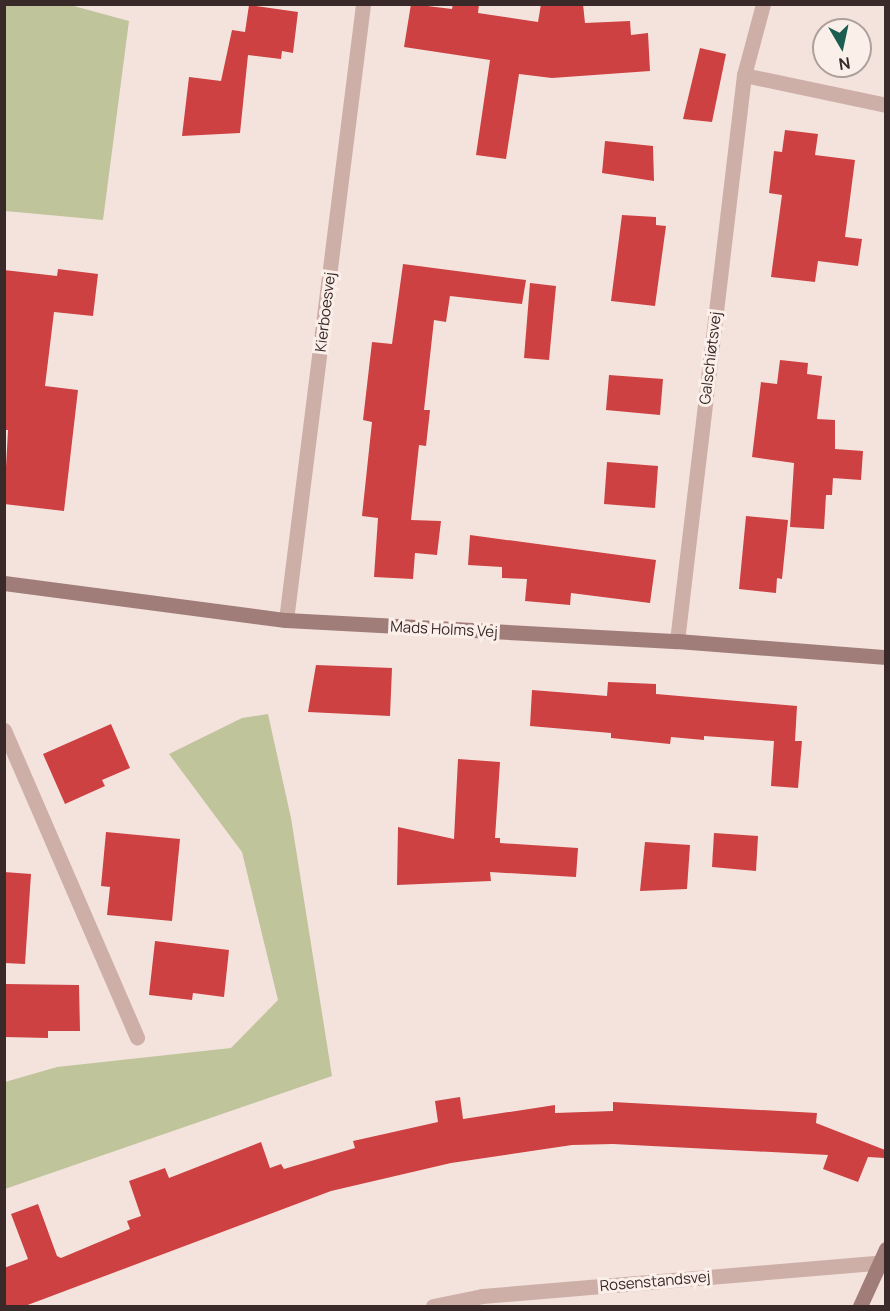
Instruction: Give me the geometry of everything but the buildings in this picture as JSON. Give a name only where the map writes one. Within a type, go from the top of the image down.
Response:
[{"type":"street","name":"Kierboesvej","points":[[286,620],[363,4]]},
{"type":"street","name":"Galschiøtsvej","points":[[677,640],[744,75],[763,4]]},
{"type":"street","points":[[744,75],[885,105]]},
{"type":"street","name":"Mads Holms Vej","points":[[4,583],[286,620],[677,640],[885,657]]},
{"type":"street","points":[[4,730],[137,1037]]},
{"type":"street","points":[[860,1306],[885,1249]]},
{"type":"street","name":"Rosenstandsvej","points":[[433,1306],[482,1296],[878,1263]]},
{"type":"green space","points":[[4,5],[70,5],[129,21],[103,220],[5,211]]},
{"type":"green space","points":[[268,714],[291,818],[332,1076],[5,1189],[5,1082],[57,1067],[231,1048],[278,1000],[242,852],[169,754],[242,718]]}]
